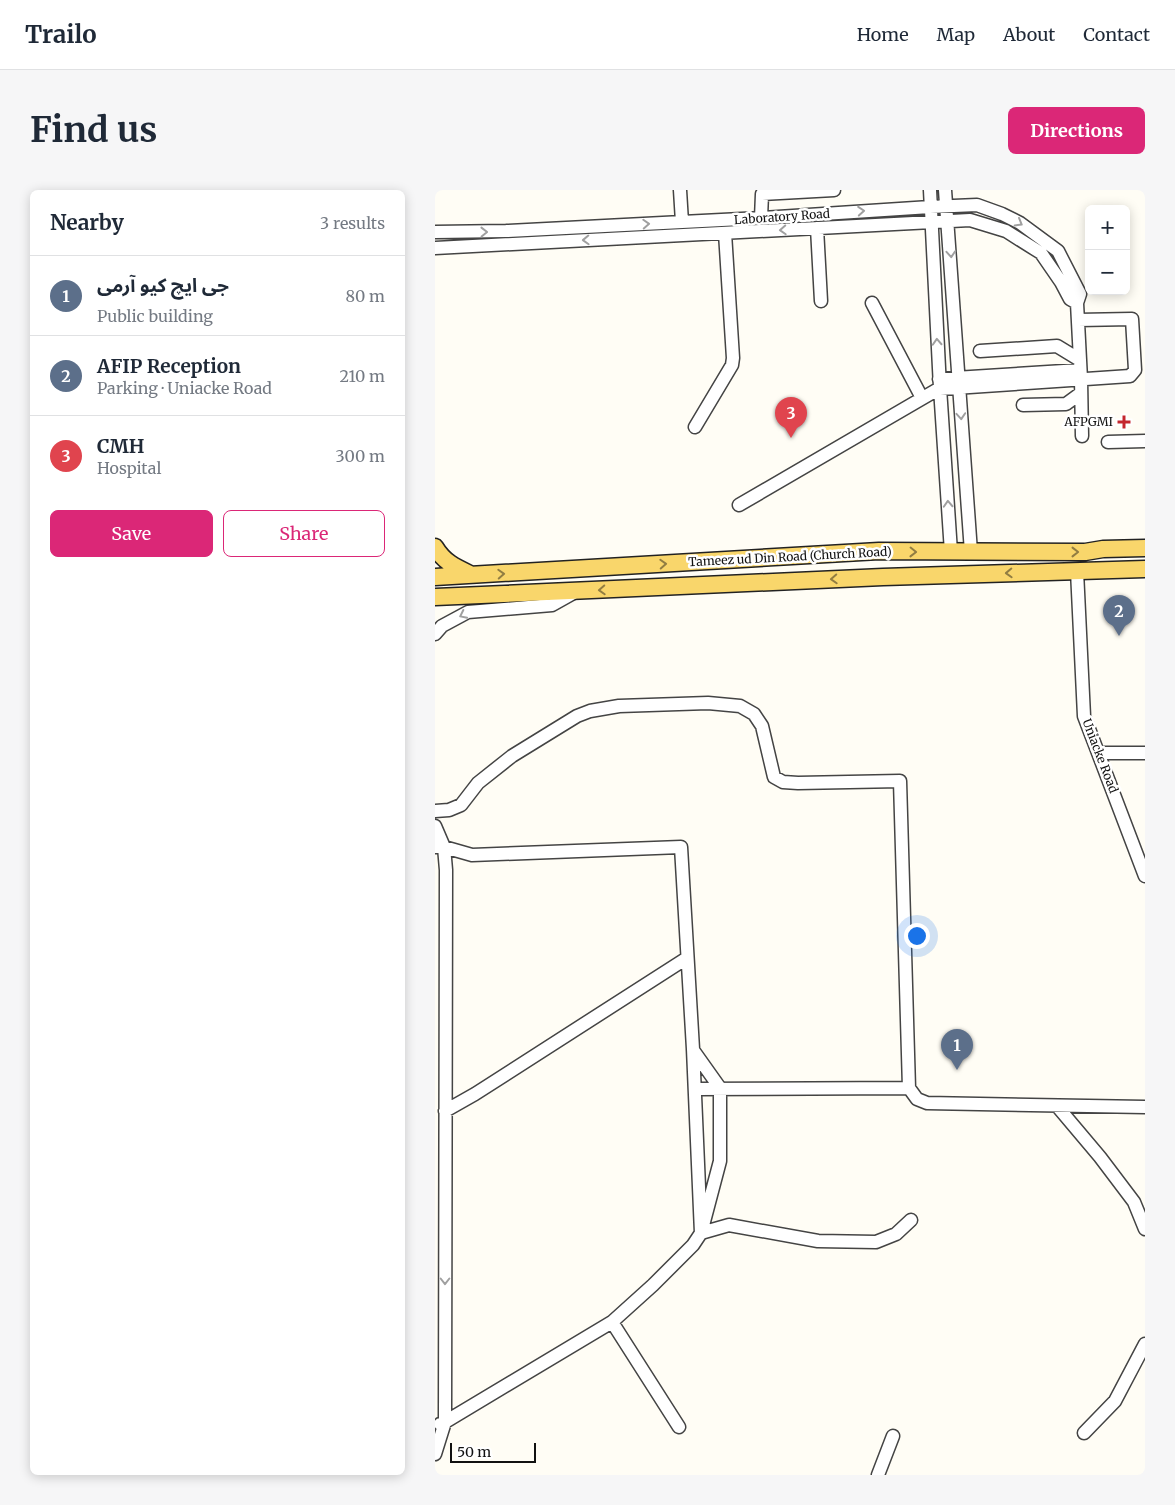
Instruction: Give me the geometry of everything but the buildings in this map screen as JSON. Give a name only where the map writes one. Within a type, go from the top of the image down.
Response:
[{"type":"main road","points":[[435,547],[440,556],[449,564],[473,575]]},
{"type":"main road","name":"Tameez ud Din Road (Church Road)","points":[[435,577],[879,552],[1085,552],[1103,549],[1145,548]]},
{"type":"main road","points":[[879,552],[883,577]]},
{"type":"main road","name":"Tameez ud Din Road (Church Road)","points":[[435,598],[883,577],[1145,570]]},
{"type":"street","points":[[680,190],[682,222]]},
{"type":"street","points":[[761,218],[762,194],[835,190]]},
{"type":"street","points":[[930,190],[951,552]]},
{"type":"street","points":[[945,190],[949,221],[971,552]]},
{"type":"street","name":"Laboratory Road","points":[[435,232],[506,231],[761,218],[930,206],[977,205],[1020,223],[1058,250],[1081,294],[1077,303],[1077,320],[1082,436]]},
{"type":"street","name":"Laboratory Road","points":[[435,248],[970,220],[1006,231],[1041,253],[1070,299],[1077,303]]},
{"type":"street","points":[[817,228],[821,301]]},
{"type":"street","points":[[695,427],[732,365],[725,233]]},
{"type":"street","points":[[872,303],[922,398]]},
{"type":"street","points":[[739,505],[922,398],[940,385],[1080,370],[1130,376],[1135,370],[1131,319],[1077,320]]},
{"type":"street","points":[[980,351],[1057,346],[1080,370]]},
{"type":"street","points":[[1023,405],[1066,404],[1081,393]]},
{"type":"street","points":[[1108,442],[1145,441]]},
{"type":"street","name":"Uniacke Road","points":[[1077,572],[1084,716],[1145,876]]},
{"type":"street","points":[[435,634],[442,626],[468,612],[552,605],[577,591]]},
{"type":"street","points":[[435,811],[449,810],[461,805],[479,783],[512,756],[577,716],[591,710],[619,706],[708,703],[740,706],[754,714],[762,726],[774,777],[783,782],[900,781],[909,1088],[917,1098],[927,1103],[1145,1107]]},
{"type":"street","points":[[1098,753],[1145,753]]},
{"type":"street","points":[[435,826],[446,870],[445,1252],[440,1423],[435,1454]]},
{"type":"street","points":[[440,847],[472,854],[681,847],[693,1049],[701,1233]]},
{"type":"street","points":[[440,847],[445,1252]]},
{"type":"street","points":[[445,1111],[475,1094],[687,958]]},
{"type":"street","points":[[440,1423],[612,1322],[693,1245],[701,1233],[720,1161],[720,1088],[693,1049]]},
{"type":"street","points":[[695,1089],[909,1088]]},
{"type":"street","points":[[1057,1106],[1100,1157],[1134,1202],[1145,1229]]},
{"type":"street","points":[[701,1233],[729,1225],[818,1241],[875,1242],[896,1234],[911,1220]]},
{"type":"street","points":[[612,1322],[679,1427]]},
{"type":"street","points":[[1084,1433],[1115,1401],[1145,1344]]},
{"type":"street","points":[[878,1475],[893,1436]]},
{"type":"place","name":"AFPGMI","points":[[1124,422]]},
{"type":"place","name":"CMH","points":[[791,438]]},
{"type":"place","name":"AFIP Reception","points":[[1119,636]]},
{"type":"place","name":"جی ایچ کیو آرمی","points":[[957,1070]]}]
